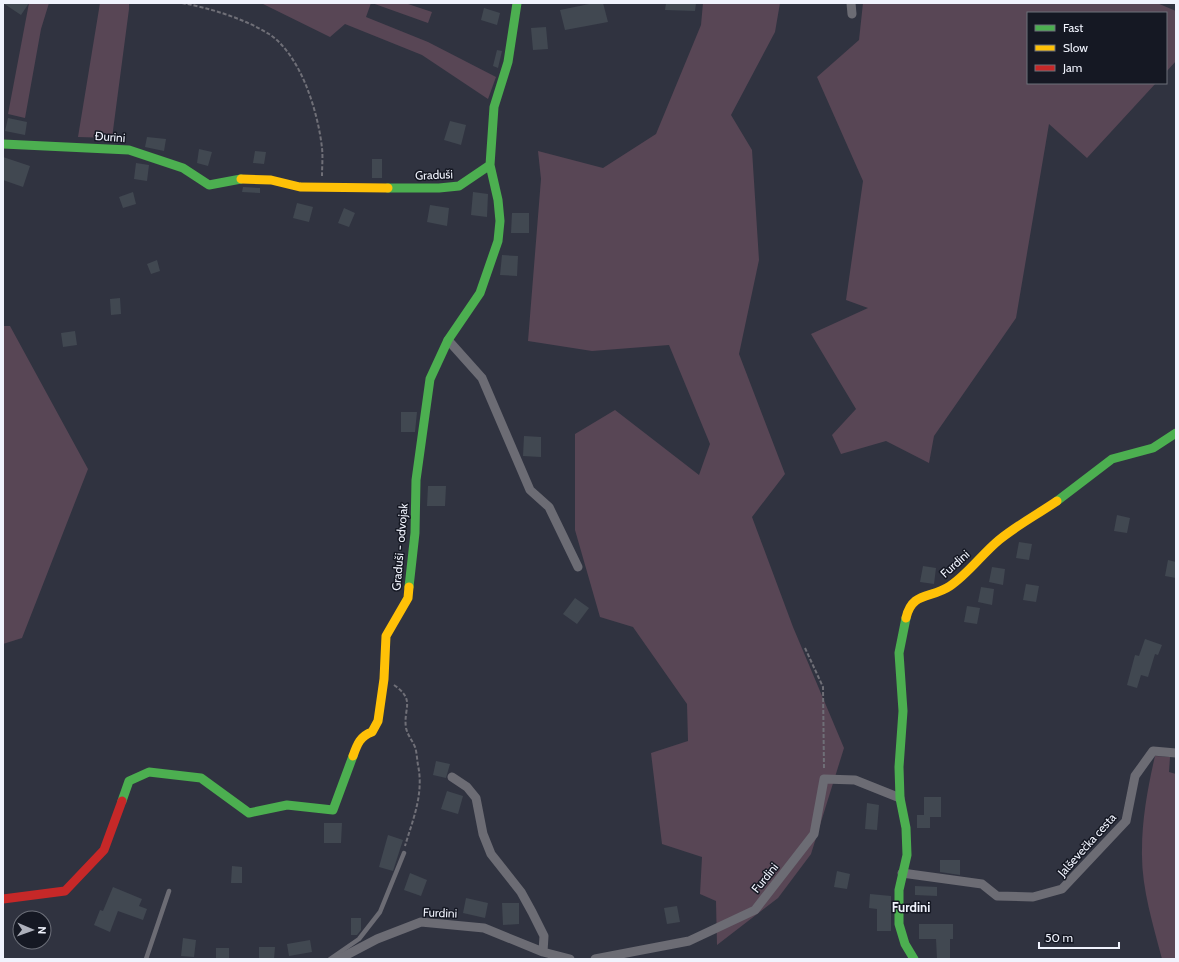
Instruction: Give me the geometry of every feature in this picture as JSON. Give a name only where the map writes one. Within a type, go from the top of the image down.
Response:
[{"type":"street","points":[[490,165],[494,107],[508,62],[517,3]]},
{"type":"street","points":[[851,3],[852,14]]},
{"type":"street","name":"Đurini","points":[[3,144],[129,150],[183,168],[208,185]]},
{"type":"street","name":"Graduši","points":[[208,185],[236,178],[271,180],[300,187],[439,188],[459,186],[490,165]]},
{"type":"street","name":"Graduši - odvojak","points":[[3,899],[65,891],[104,850],[129,780],[149,772],[202,778],[248,813],[288,805],[333,810],[358,741],[372,732],[378,722],[384,679],[386,636],[408,598],[416,533],[416,480],[430,379],[448,340],[480,293],[498,241],[500,221],[498,200],[490,165]]},
{"type":"street","points":[[448,340],[482,378],[530,490],[549,507],[578,567]]},
{"type":"street","name":"Furdini","points":[[914,959],[905,944],[899,924],[898,890],[906,854],[906,828],[900,798],[899,767],[903,710],[899,653],[908,610],[919,597],[936,594],[950,586],[999,540],[1070,492],[1112,459],[1153,448],[1176,433]]},
{"type":"street","name":"Jalševečka cesta","points":[[902,873],[982,884],[997,896],[1034,897],[1062,890],[1126,821],[1135,776],[1153,751],[1176,753]]},
{"type":"street","points":[[452,777],[467,787],[476,798],[482,834],[491,854],[521,892],[532,912],[544,936],[543,952]]},
{"type":"street","points":[[824,779],[855,780],[900,798]]},
{"type":"street","name":"Furdini","points":[[594,959],[689,941],[755,910],[814,834],[824,779]]},
{"type":"street","name":"Furdini","points":[[339,959],[377,939],[421,922],[484,928],[543,952],[570,959]]},
{"type":"lane","points":[[330,959],[359,939],[380,912],[404,853]]},
{"type":"lane","points":[[146,959],[169,891]]},
{"type":"path","points":[[182,3],[227,15],[262,31],[269,35],[286,51],[302,76],[315,109],[322,149],[322,187]]},
{"type":"path","points":[[806,648],[824,687],[824,779]]},
{"type":"path","points":[[400,689],[408,699],[406,727],[408,737],[414,747],[420,786],[419,799],[404,853]]},
{"type":"shaded area","points":[[29,3],[49,3],[41,29],[25,118],[8,114]]},
{"type":"shaded area","points":[[100,3],[129,3],[112,138],[78,137]]},
{"type":"shaded area","points":[[261,3],[371,3],[366,17],[428,42],[496,77],[488,99],[422,55],[345,24],[330,37]]},
{"type":"shaded area","points":[[372,3],[405,3],[432,12],[428,23]]},
{"type":"shaded area","points":[[703,3],[780,3],[775,32],[731,115],[752,150],[759,260],[739,354],[785,474],[752,517],[793,627],[844,748],[811,854],[778,898],[717,945],[716,901],[700,894],[702,857],[662,844],[651,753],[688,741],[687,704],[633,627],[600,617],[575,530],[575,434],[615,410],[699,475],[710,444],[669,345],[592,351],[528,341],[541,179],[538,151],[603,168],[656,134],[701,25]]},
{"type":"shaded area","points":[[863,3],[1157,3],[1176,11],[1176,61],[1167,71],[1167,12],[1027,12],[1027,84],[1155,84],[1087,158],[1049,124],[1016,318],[934,436],[929,463],[886,441],[841,454],[832,435],[856,409],[811,334],[868,308],[846,300],[863,181],[817,77],[859,40]]},
{"type":"shaded area","points":[[3,326],[10,326],[88,469],[22,638],[3,644]]},
{"type":"shaded area","points":[[1155,756],[1170,757],[1169,772],[1176,774],[1176,959],[1162,959],[1148,905],[1143,878],[1142,850],[1144,815]]},
{"type":"building","points":[[3,3],[29,3],[21,15]]},
{"type":"building","points":[[594,3],[603,3],[608,22],[565,30],[560,10]]},
{"type":"building","points":[[666,3],[696,3],[695,11],[665,10]]},
{"type":"building","points":[[484,8],[500,13],[497,25],[481,20]]},
{"type":"building","points":[[546,27],[548,49],[533,50],[531,28]]},
{"type":"building","points":[[497,50],[502,51],[498,68],[493,66]]},
{"type":"building","points":[[8,118],[27,122],[25,135],[5,131]]},
{"type":"building","points":[[450,121],[466,125],[461,145],[444,140]]},
{"type":"building","points":[[147,137],[166,139],[164,151],[145,147]]},
{"type":"building","points":[[199,149],[212,152],[208,166],[197,163]]},
{"type":"building","points":[[255,151],[266,152],[264,164],[253,163]]},
{"type":"building","points":[[3,157],[30,166],[23,187],[3,180]]},
{"type":"building","points":[[372,159],[382,159],[382,178],[372,178]]},
{"type":"building","points":[[136,163],[149,165],[147,181],[134,179]]},
{"type":"building","points":[[243,187],[260,188],[260,193],[242,192]]},
{"type":"building","points":[[133,192],[136,204],[123,208],[119,197]]},
{"type":"building","points":[[473,192],[488,194],[487,217],[471,215]]},
{"type":"building","points":[[297,203],[313,207],[309,222],[293,218]]},
{"type":"building","points":[[430,205],[449,208],[447,226],[427,222]]},
{"type":"building","points":[[344,208],[355,213],[349,227],[338,223]]},
{"type":"building","points":[[512,213],[529,213],[529,233],[511,233]]},
{"type":"building","points":[[502,255],[518,256],[517,276],[500,275]]},
{"type":"building","points":[[157,260],[160,271],[151,274],[147,264]]},
{"type":"building","points":[[120,298],[121,314],[111,315],[110,299]]},
{"type":"building","points":[[75,331],[77,345],[63,347],[61,333]]},
{"type":"building","points":[[401,412],[417,412],[415,432],[401,432]]},
{"type":"building","points":[[524,436],[541,437],[541,457],[523,456]]},
{"type":"building","points":[[428,486],[446,486],[445,506],[427,506]]},
{"type":"building","points":[[1117,515],[1130,518],[1127,533],[1114,531]]},
{"type":"building","points":[[1019,542],[1032,544],[1029,560],[1016,558]]},
{"type":"building","points":[[1168,560],[1176,562],[1176,578],[1165,576]]},
{"type":"building","points":[[923,566],[936,568],[934,584],[920,582]]},
{"type":"building","points":[[992,567],[1005,569],[1003,585],[989,582]]},
{"type":"building","points":[[1026,584],[1039,586],[1036,602],[1023,600]]},
{"type":"building","points":[[981,587],[994,589],[992,605],[978,602]]},
{"type":"building","points":[[575,598],[589,608],[577,624],[563,614]]},
{"type":"building","points":[[967,606],[980,608],[977,624],[964,622]]},
{"type":"building","points":[[1145,639],[1162,645],[1158,655],[1155,654],[1148,677],[1141,675],[1137,688],[1127,685],[1135,655],[1139,656]]},
{"type":"building","points":[[436,761],[450,764],[446,778],[433,775]]},
{"type":"building","points":[[447,791],[463,796],[458,814],[441,809]]},
{"type":"building","points":[[924,797],[941,797],[941,817],[930,817],[930,828],[917,828],[917,815],[924,815]]},
{"type":"building","points":[[867,803],[879,805],[877,830],[865,829]]},
{"type":"building","points":[[324,823],[342,823],[341,843],[324,843]]},
{"type":"building","points":[[388,835],[403,840],[393,871],[379,867]]},
{"type":"building","points":[[940,860],[960,860],[960,875],[940,872]]},
{"type":"building","points":[[232,866],[242,867],[242,883],[231,883]]},
{"type":"building","points":[[837,871],[850,874],[847,889],[834,887]]},
{"type":"building","points":[[410,873],[427,880],[421,896],[404,890]]},
{"type":"building","points":[[915,886],[937,887],[937,896],[915,895]]},
{"type":"building","points":[[113,887],[142,899],[139,906],[147,909],[143,920],[118,911],[110,932],[94,925],[100,910],[103,911]]},
{"type":"building","points":[[870,894],[891,896],[891,931],[877,931],[877,909],[869,908]]},
{"type":"building","points":[[466,898],[488,903],[485,918],[463,913]]},
{"type":"building","points":[[502,903],[519,903],[519,924],[503,925]]},
{"type":"building","points":[[677,906],[680,922],[667,924],[664,908]]},
{"type":"building","points":[[351,918],[361,918],[361,930],[357,935],[351,935]]},
{"type":"building","points":[[919,924],[953,924],[953,939],[950,939],[950,959],[937,959],[936,939],[919,939]]},
{"type":"building","points":[[183,938],[196,940],[194,957],[181,956]]},
{"type":"building","points":[[310,940],[312,952],[289,956],[287,944]]},
{"type":"building","points":[[259,947],[275,947],[274,959],[259,959]]},
{"type":"building","points":[[216,948],[229,948],[229,959],[216,959]]},
{"type":"traffic: fast","points":[[388,188],[439,188],[459,186],[490,165],[494,107],[508,62],[517,3]]},
{"type":"traffic: fast","points":[[3,144],[129,150],[183,168],[209,185],[241,179]]},
{"type":"traffic: fast","points":[[409,587],[415,533],[416,480],[430,379],[448,340],[480,293],[498,241],[500,221],[498,200],[490,165]]},
{"type":"traffic: fast","points":[[1057,501],[1112,459],[1153,448],[1176,433]]},
{"type":"traffic: fast","points":[[906,618],[899,653],[903,711],[899,767],[900,798],[906,828],[907,855],[899,890],[899,924],[905,944],[914,959]]},
{"type":"traffic: fast","points":[[122,801],[129,781],[149,772],[201,778],[249,813],[287,805],[333,810],[353,756]]},
{"type":"traffic: slow","points":[[241,179],[271,180],[300,187],[388,188]]},
{"type":"traffic: slow","points":[[906,618],[909,609],[918,599],[950,586],[963,576],[999,540],[1057,501]]},
{"type":"traffic: slow","points":[[353,756],[362,738],[372,732],[378,721],[384,679],[386,636],[408,598],[409,587]]},
{"type":"traffic: jam","points":[[3,899],[65,891],[104,850],[122,801]]},
{"type":"district","name":"Furdini","points":[[911,907]]}]
